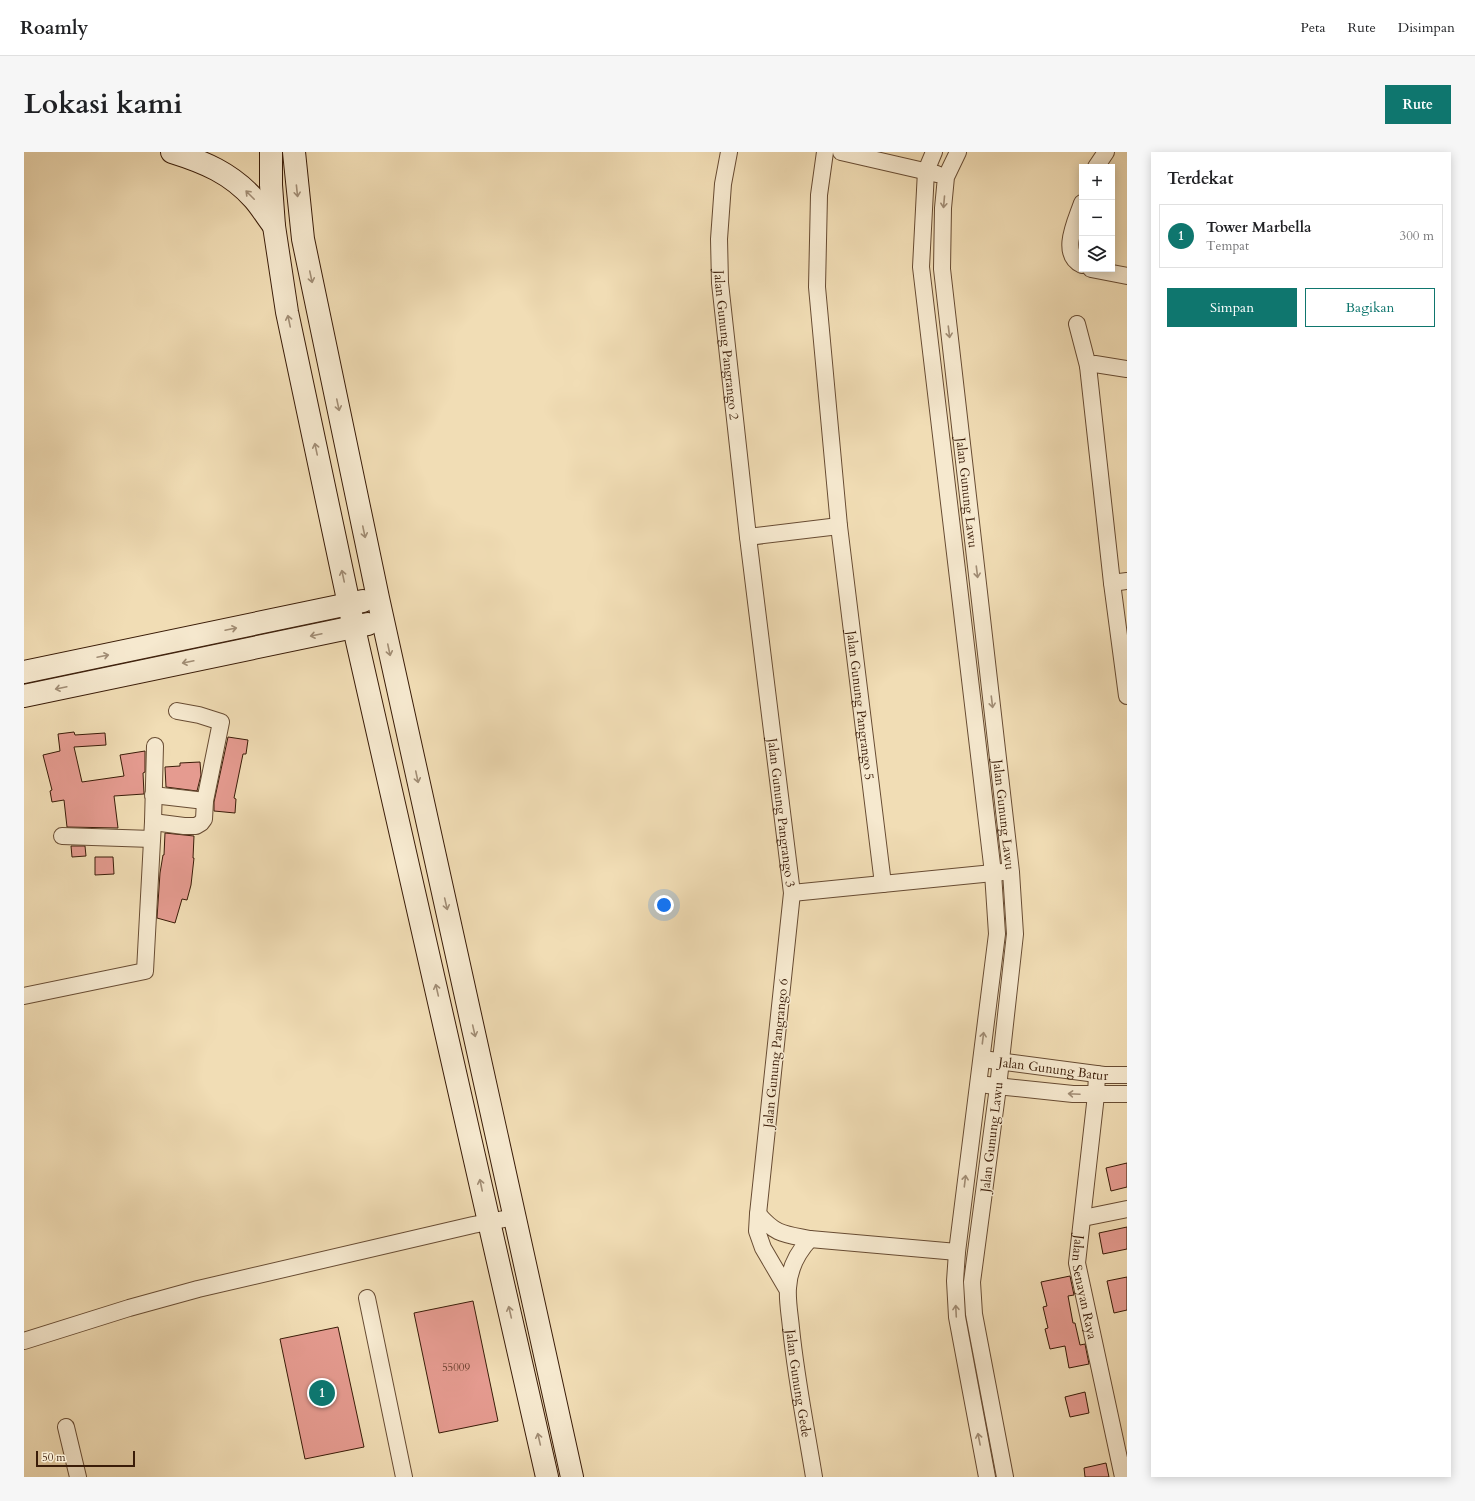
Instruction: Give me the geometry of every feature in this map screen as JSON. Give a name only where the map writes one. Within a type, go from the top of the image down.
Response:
[{"type":"street","points":[[172,152],[215,168],[237,183],[254,199],[274,226]]},
{"type":"street","points":[[272,152],[271,185],[274,226],[287,312],[354,628],[547,1477]]},
{"type":"street","points":[[294,152],[303,239],[378,598],[572,1477]]},
{"type":"street","name":"Jalan Gunung Pangrango 2","points":[[729,152],[723,184],[719,239],[720,283],[748,537]]},
{"type":"street","points":[[748,537],[839,526],[817,287],[819,196],[825,152]]},
{"type":"street","points":[[841,152],[926,171],[946,177]]},
{"type":"street","name":"Jalan Gunung Lawu","points":[[934,152],[926,171],[921,267],[993,874],[996,934],[957,1252],[955,1281],[957,1317],[986,1477]]},
{"type":"street","name":"Jalan Gunung Lawu","points":[[958,152],[946,177],[943,208],[942,269],[1011,872],[1015,934],[998,1087],[972,1282],[974,1314],[1005,1477]]},
{"type":"street","points":[[1098,164],[1106,152]]},
{"type":"street","points":[[1079,214],[1070,245],[1071,254],[1079,264]]},
{"type":"street","points":[[1106,272],[1127,276]]},
{"type":"street","points":[[1077,324],[1088,366],[1120,582],[1127,696]]},
{"type":"street","points":[[1088,366],[1096,364],[1127,370]]},
{"type":"street","name":"Jalan Gunung Pangrango 5","points":[[839,526],[883,884]]},
{"type":"street","name":"Jalan Gunung Pangrango 3","points":[[748,537],[792,893],[1011,872]]},
{"type":"street","points":[[24,672],[378,598]]},
{"type":"street","points":[[24,696],[383,621]]},
{"type":"street","points":[[153,822],[196,826],[204,819],[205,801],[221,722],[199,715],[177,711]]},
{"type":"street","points":[[24,996],[144,971],[153,822],[155,746]]},
{"type":"street","points":[[154,795],[205,801]]},
{"type":"street","points":[[62,836],[152,839]]},
{"type":"street","name":"Jalan Gunung Pangrango 6","points":[[787,1289],[763,1248],[758,1232],[758,1214],[792,893]]},
{"type":"street","name":"Jalan Gunung Batur","points":[[981,1059],[1097,1074],[1127,1075]]},
{"type":"street","name":"Jalan Senayan Raya","points":[[1097,1074],[1083,1218],[1077,1263],[1123,1477]]},
{"type":"street","name":"Jalan Gunung Batur","points":[[977,1084],[1073,1094],[1127,1094]]},
{"type":"street","points":[[1083,1218],[1127,1209]]},
{"type":"street","points":[[758,1214],[768,1226],[778,1232],[810,1239],[957,1252]]},
{"type":"street","points":[[24,1341],[129,1308],[198,1289],[489,1221],[515,1217]]},
{"type":"street","points":[[787,1289],[796,1257],[810,1239]]},
{"type":"street","name":"Jalan Gunung Gede","points":[[787,1289],[793,1347],[814,1477]]},
{"type":"street","points":[[368,1298],[402,1476]]},
{"type":"street","points":[[66,1427],[78,1477]]},
{"type":"building","points":[[74,732],[75,735],[105,733],[106,745],[74,747],[82,782],[124,776],[120,755],[145,751],[145,772],[143,773],[144,794],[114,796],[118,828],[67,827],[64,800],[52,802],[50,791],[52,790],[43,755],[60,751],[58,734]]},
{"type":"building","points":[[228,737],[248,740],[246,754],[243,754],[234,798],[236,799],[235,813],[214,811],[214,802]]},
{"type":"building","points":[[200,762],[201,775],[197,791],[166,787],[165,767],[180,766],[180,763]]},
{"type":"building","points":[[165,833],[194,836],[194,858],[191,885],[187,900],[182,899],[175,923],[157,918],[160,873],[164,855]]},
{"type":"building","points":[[71,846],[85,846],[86,856],[72,857]]},
{"type":"building","points":[[95,857],[113,857],[114,874],[95,875]]},
{"type":"building","points":[[1127,1163],[1127,1187],[1111,1191],[1106,1168]]},
{"type":"building","points":[[1127,1227],[1127,1249],[1103,1254],[1099,1233]]},
{"type":"building","points":[[1070,1276],[1074,1295],[1068,1296],[1073,1323],[1075,1323],[1080,1345],[1085,1344],[1089,1364],[1069,1368],[1065,1346],[1050,1349],[1045,1329],[1048,1328],[1043,1307],[1047,1306],[1041,1282]]},
{"type":"building","points":[[1127,1277],[1127,1310],[1114,1313],[1107,1281]]},
{"type":"building","points":[[473,1301],[498,1421],[439,1433],[414,1313]]},
{"type":"building","points":[[338,1327],[364,1447],[305,1459],[280,1339]]},
{"type":"building","points":[[1085,1392],[1089,1413],[1070,1417],[1065,1397]]},
{"type":"building","points":[[1106,1463],[1109,1477],[1085,1477],[1084,1468]]},
{"type":"place","name":"Tower Marbella","points":[[322,1393]]}]
